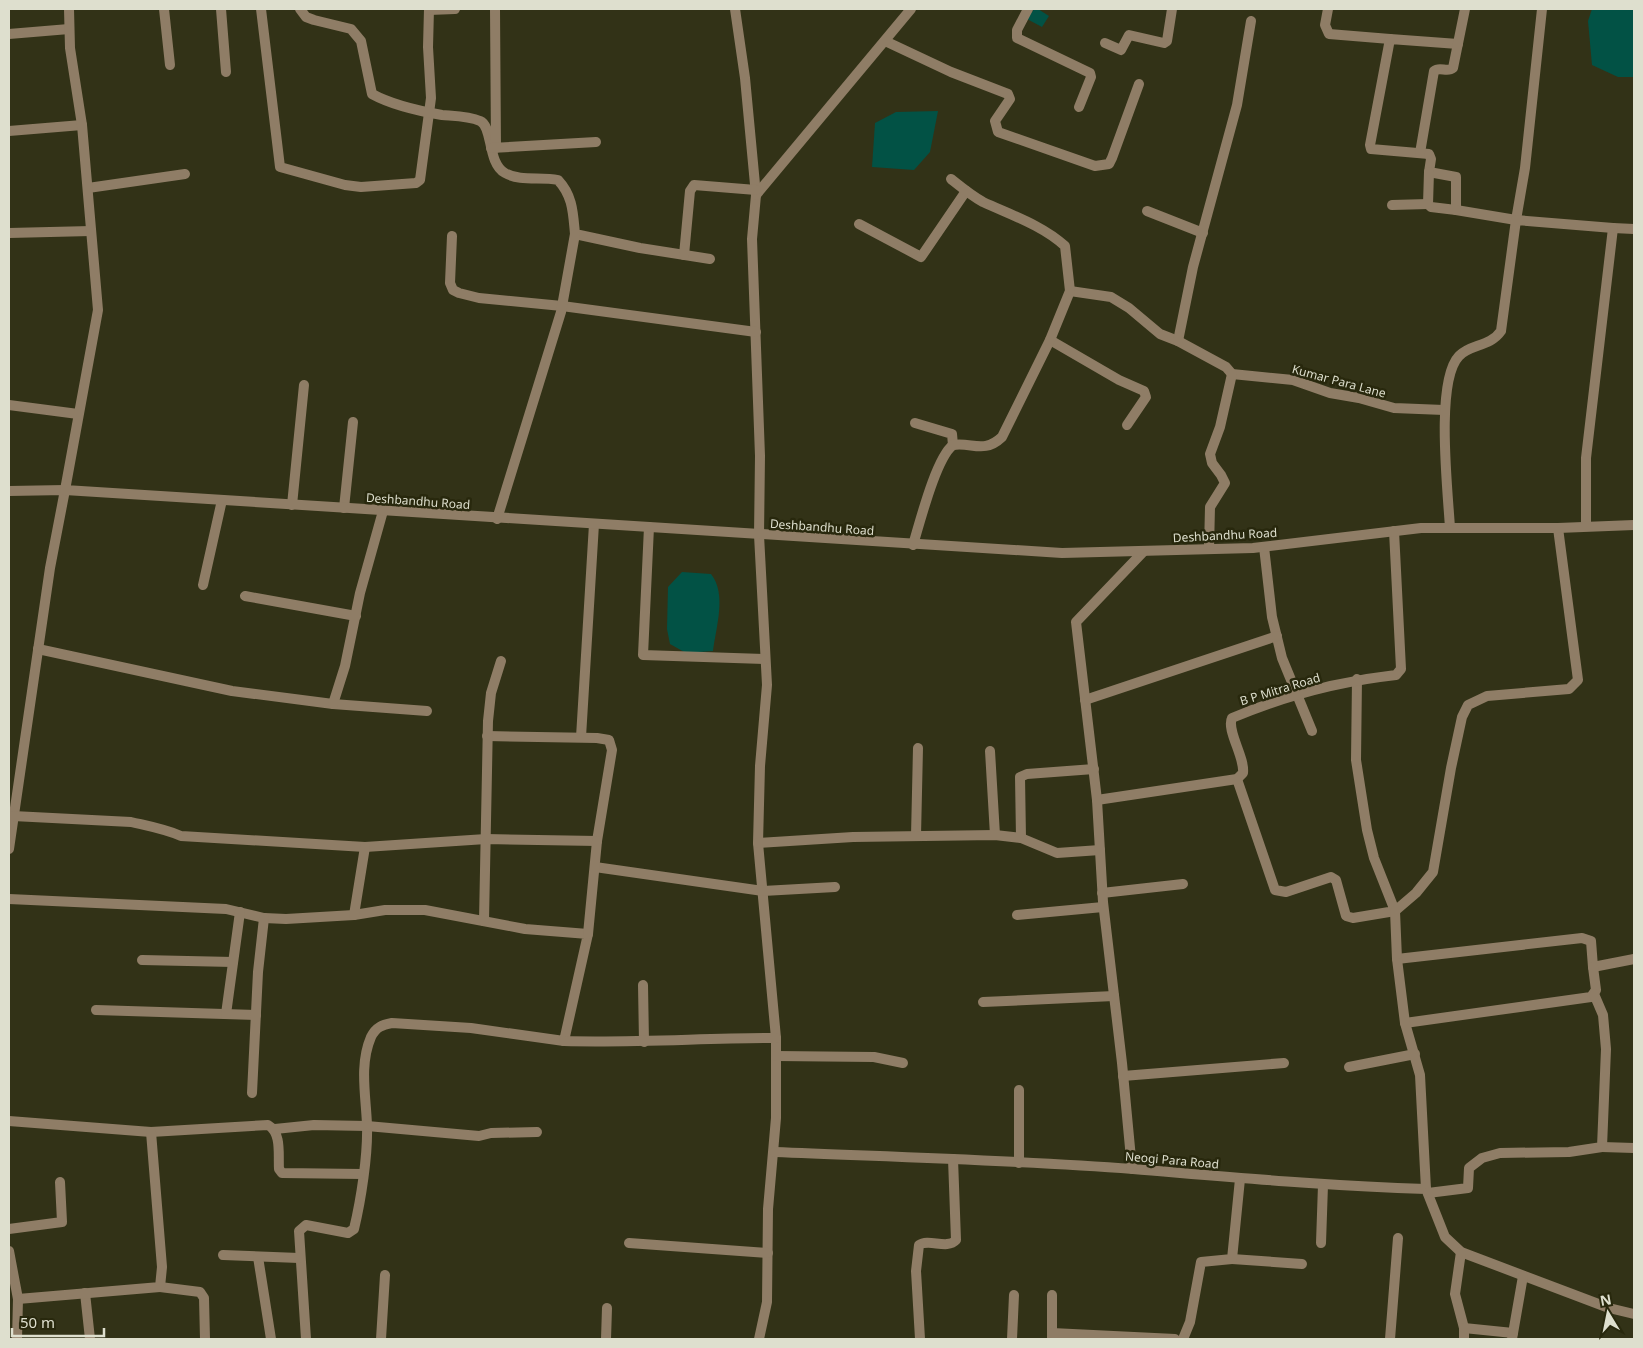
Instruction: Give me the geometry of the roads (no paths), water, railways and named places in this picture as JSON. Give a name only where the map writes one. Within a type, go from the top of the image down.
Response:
[{"type":"street","points":[[9,849],[38,650],[78,414],[98,310],[82,125],[70,48],[69,9]]},
{"type":"street","points":[[164,9],[170,65]]},
{"type":"street","points":[[221,9],[226,72]]},
{"type":"street","points":[[261,9],[280,167],[345,185],[361,187],[418,182],[431,98],[427,40],[429,9],[455,9]]},
{"type":"street","points":[[300,9],[306,17],[351,29],[357,33],[361,40],[372,94],[428,112],[479,120],[486,127],[497,167],[506,174],[519,178],[558,180],[565,187],[572,202],[574,234],[562,306],[497,519]]},
{"type":"street","points":[[493,148],[495,9]]},
{"type":"street","points":[[734,9],[746,78],[756,193],[752,239],[756,332],[759,535],[766,686],[760,766],[758,843],[776,1038],[775,1152],[768,1209],[767,1302],[759,1339]]},
{"type":"street","points":[[756,193],[911,9]]},
{"type":"street","points":[[1028,9],[1017,30],[1017,38],[1090,73],[1080,107]]},
{"type":"street","points":[[1105,43],[1121,50],[1129,35],[1164,43],[1167,41],[1172,9]]},
{"type":"street","points":[[1328,9],[1325,25],[1329,34],[1458,44]]},
{"type":"street","points":[[1420,153],[1434,71],[1453,68],[1465,9]]},
{"type":"street","points":[[1450,528],[1444,410],[1454,364],[1459,355],[1488,343],[1501,331],[1526,159],[1542,9]]},
{"type":"street","points":[[1178,341],[1190,282],[1237,105],[1251,21]]},
{"type":"street","points":[[9,34],[70,29]]},
{"type":"street","points":[[1390,39],[1370,145],[1371,149],[1376,151],[1420,153],[1430,156],[1428,204]]},
{"type":"street","points":[[885,41],[951,72],[1008,94],[1010,99],[996,120],[998,132],[1095,166],[1109,164],[1139,84]]},
{"type":"street","points":[[9,131],[82,125]]},
{"type":"street","points":[[493,148],[596,142]]},
{"type":"street","points":[[1429,172],[1456,177],[1456,210]]},
{"type":"street","points":[[88,188],[185,174]]},
{"type":"street","points":[[951,179],[981,201],[1032,223],[1065,246],[1070,291],[1050,340],[1002,437],[996,442],[976,448],[954,445]]},
{"type":"street","points":[[684,255],[690,191],[694,185],[756,193]]},
{"type":"street","points":[[858,224],[921,257],[966,190]]},
{"type":"street","points":[[1392,205],[1428,204],[1431,207],[1516,220],[1634,229]]},
{"type":"street","points":[[1147,211],[1203,233]]},
{"type":"street","points":[[1586,526],[1586,458],[1613,228]]},
{"type":"street","points":[[9,233],[91,231]]},
{"type":"street","points":[[574,234],[710,259]]},
{"type":"street","points":[[452,236],[450,284],[453,290],[478,298],[562,306],[756,332]]},
{"type":"street","points":[[1070,291],[1111,297],[1129,308],[1160,334],[1178,341],[1226,367],[1232,374],[1220,427],[1210,454],[1212,463],[1225,483],[1210,507],[1209,549]]},
{"type":"street","points":[[1050,340],[1119,380],[1144,391],[1146,397],[1127,426]]},
{"type":"street","name":"Kumar Para Lane","points":[[1232,374],[1293,380],[1330,393],[1358,398],[1394,408],[1444,410]]},
{"type":"street","points":[[292,505],[304,385]]},
{"type":"street","points":[[9,405],[78,414]]},
{"type":"street","points":[[344,508],[353,422]]},
{"type":"street","points":[[915,423],[952,434],[954,445]]},
{"type":"street","points":[[913,545],[932,485],[946,454],[954,445]]},
{"type":"street","name":"Deshbandhu Road","points":[[9,491],[65,490],[497,519],[1062,553],[1264,546],[1394,531],[1450,528],[1558,528],[1634,525]]},
{"type":"street","points":[[203,585],[222,500]]},
{"type":"street","points":[[333,704],[345,666],[383,511]]},
{"type":"street","points":[[581,737],[594,524]]},
{"type":"street","points":[[649,527],[643,655],[765,658]]},
{"type":"street","points":[[1097,800],[1237,779],[1275,890],[1286,892],[1331,877],[1336,880],[1346,916],[1349,918],[1395,911],[1416,892],[1433,872],[1451,768],[1462,717],[1468,705],[1487,696],[1569,689],[1578,680],[1558,528]]},
{"type":"street","name":"B P Mitra Road","points":[[1237,779],[1243,773],[1243,763],[1230,726],[1232,718],[1296,696],[1357,679],[1396,675],[1401,669],[1394,531]]},
{"type":"street","points":[[1264,546],[1272,617],[1296,696],[1312,732]]},
{"type":"street","points":[[1132,1169],[1124,1076],[1103,907],[1094,769],[1076,622],[1144,551]]},
{"type":"street","points":[[245,596],[356,616]]},
{"type":"street","points":[[1085,700],[1277,636]]},
{"type":"street","points":[[38,650],[232,690],[333,704],[426,711]]},
{"type":"street","points":[[484,921],[487,736],[491,693],[501,661]]},
{"type":"street","points":[[1357,679],[1356,760],[1367,830],[1374,858],[1395,911],[1397,959],[1405,1024],[1415,1054],[1423,1099],[1427,1191],[1445,1238],[1461,1252],[1609,1308],[1634,1314]]},
{"type":"street","points":[[487,736],[606,738],[612,744],[598,841],[588,934],[564,1041]]},
{"type":"street","points":[[916,836],[918,748]]},
{"type":"street","points":[[990,751],[995,835]]},
{"type":"street","points":[[1021,838],[1020,777],[1027,774],[1094,769]]},
{"type":"street","points":[[13,816],[130,822],[164,829],[181,836],[365,847],[486,839],[598,841]]},
{"type":"street","points":[[758,843],[815,838],[995,835],[1021,838],[1057,853],[1100,850]]},
{"type":"street","points":[[354,915],[365,847]]},
{"type":"street","points":[[595,867],[763,891],[835,887]]},
{"type":"street","points":[[1102,893],[1183,884]]},
{"type":"street","points":[[9,899],[226,909],[264,918],[286,919],[354,915],[385,910],[425,910],[525,929],[588,934]]},
{"type":"street","points":[[1018,915],[1103,907]]},
{"type":"street","points":[[226,1014],[240,912]]},
{"type":"street","points":[[252,1093],[264,918]]},
{"type":"street","points":[[1397,959],[1582,938],[1591,941],[1594,994],[1603,1015],[1606,1049],[1602,1147],[1634,1148]]},
{"type":"street","points":[[1593,967],[1634,959]]},
{"type":"street","points":[[142,960],[233,962]]},
{"type":"street","points":[[643,985],[644,1042]]},
{"type":"street","points":[[1405,1024],[1591,997],[1594,994]]},
{"type":"street","points":[[983,1002],[1114,996]]},
{"type":"street","points":[[96,1010],[256,1015]]},
{"type":"street","points":[[306,1339],[299,1258],[300,1231],[306,1225],[348,1233],[354,1229],[367,1126],[364,1070],[371,1039],[375,1030],[382,1025],[392,1023],[471,1028],[564,1041],[644,1042],[776,1038]]},
{"type":"street","points":[[1349,1068],[1415,1054]]},
{"type":"street","points":[[776,1056],[874,1057],[903,1063]]},
{"type":"street","points":[[1124,1076],[1284,1063]]},
{"type":"street","points":[[1019,1090],[1019,1162]]},
{"type":"street","points":[[9,1121],[151,1132],[268,1125],[274,1129],[277,1135],[279,1169],[282,1173],[362,1174]]},
{"type":"street","points":[[274,1129],[314,1125],[367,1126],[479,1136],[491,1133],[537,1132]]},
{"type":"street","points":[[151,1132],[162,1267],[160,1288]]},
{"type":"street","name":"Neogi Para Road","points":[[775,1152],[1019,1162],[1427,1191],[1468,1188],[1469,1168],[1473,1163],[1496,1154],[1569,1152],[1602,1147]]},
{"type":"street","points":[[920,1339],[916,1271],[919,1245],[923,1243],[950,1245],[956,1240],[953,1159]]},
{"type":"street","points":[[1232,1259],[1240,1179]]},
{"type":"street","points":[[9,1229],[62,1222],[60,1182]]},
{"type":"street","points":[[1321,1243],[1323,1185]]},
{"type":"street","points":[[1390,1339],[1398,1238]]},
{"type":"street","points":[[629,1243],[768,1253]]},
{"type":"street","points":[[9,1251],[18,1298],[16,1339]]},
{"type":"street","points":[[1461,1252],[1455,1294],[1464,1328],[1464,1339]]},
{"type":"street","points":[[223,1256],[299,1258]]},
{"type":"street","points":[[258,1257],[271,1339]]},
{"type":"street","points":[[1183,1339],[1190,1322],[1201,1262],[1232,1259],[1302,1264]]},
{"type":"street","points":[[381,1339],[385,1275]]},
{"type":"street","points":[[1464,1328],[1513,1336],[1523,1276]]},
{"type":"street","points":[[18,1298],[160,1288],[200,1292],[204,1298],[205,1339]]},
{"type":"street","points":[[85,1293],[90,1339]]},
{"type":"street","points":[[1012,1339],[1014,1295]]},
{"type":"street","points":[[1052,1295],[1052,1336],[1175,1339]]},
{"type":"street","points":[[606,1339],[607,1308]]},
{"type":"water","points":[[1034,9],[1038,9],[1049,16],[1042,27],[1027,19]]},
{"type":"water","points":[[1592,9],[1634,9],[1634,77],[1618,77],[1592,65],[1588,21]]},
{"type":"water","points":[[938,111],[930,152],[914,170],[872,167],[875,123],[896,112]]},
{"type":"water","points":[[682,572],[711,574],[716,582],[719,611],[713,651],[686,653],[670,644],[667,629],[668,587]]}]
